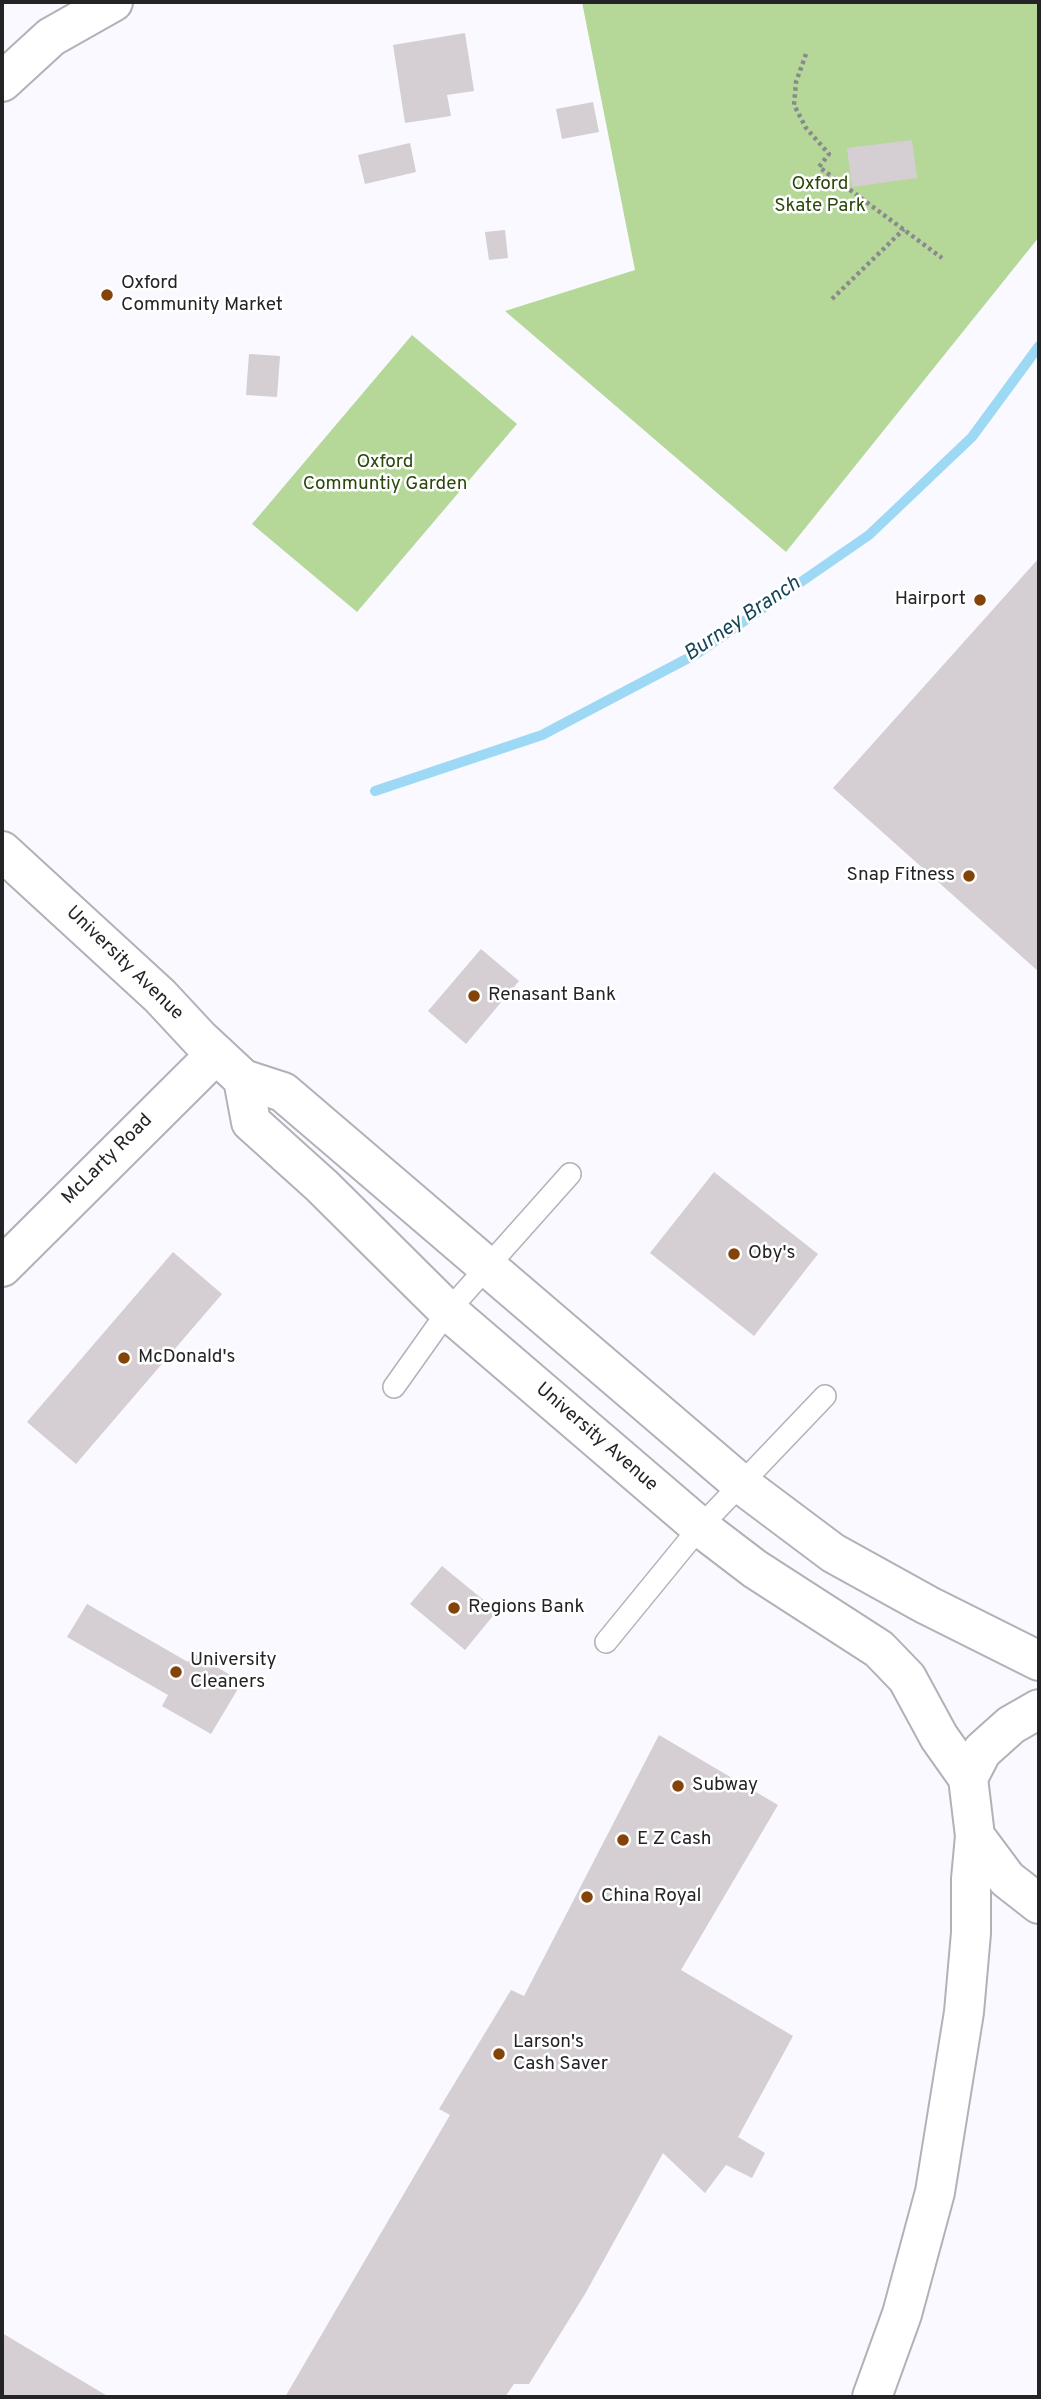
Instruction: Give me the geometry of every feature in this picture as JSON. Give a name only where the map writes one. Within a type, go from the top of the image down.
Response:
[{"type":"main road","points":[[2,82],[51,37],[113,2]]},
{"type":"main road","name":"University Avenue","points":[[2,851],[160,996],[243,1079],[283,1092],[741,1483],[833,1553],[927,1605],[1039,1661]]},
{"type":"main road","name":"McLarty Road","points":[[2,1267],[216,1054]]},
{"type":"main road","name":"University Avenue","points":[[243,1079],[251,1122],[322,1186],[448,1311],[700,1527],[755,1569],[879,1649],[907,1678],[939,1737],[968,1778],[975,1836],[1007,1879],[1039,1904]]},
{"type":"main road","points":[[968,1778],[982,1751],[1011,1726],[1039,1709]]},
{"type":"main road","points":[[872,2397],[902,2314],[935,2192],[964,2011],[975,1836]]},
{"type":"lane","points":[[394,1387],[448,1311],[570,1174]]},
{"type":"lane","points":[[606,1642],[700,1527],[825,1396]]},
{"type":"path","points":[[806,54],[796,82],[794,105],[806,128],[830,154],[818,167],[942,258]]},
{"type":"path","points":[[832,299],[904,229]]},
{"type":"green space","name":"Oxford Skate Park","points":[[582,2],[1039,2],[1039,237],[786,552],[505,311],[635,270]]},
{"type":"green space","name":"Oxford Communtiy Garden","points":[[412,335],[517,424],[357,612],[252,524]]},
{"type":"building","points":[[465,33],[474,91],[447,95],[451,116],[405,123],[393,45]]},
{"type":"building","points":[[593,102],[599,132],[562,139],[556,109]]},
{"type":"building","points":[[912,140],[917,178],[852,187],[847,148]]},
{"type":"building","points":[[410,143],[416,172],[365,184],[358,155]]},
{"type":"building","points":[[505,230],[508,258],[489,260],[485,232]]},
{"type":"building","points":[[249,354],[280,356],[277,397],[246,395]]},
{"type":"building","points":[[1039,558],[1039,972],[833,788]]},
{"type":"building","name":"Renasant Bank","points":[[481,949],[519,981],[466,1044],[428,1011]]},
{"type":"building","name":"Oby's","points":[[714,1172],[818,1254],[754,1336],[650,1253]]},
{"type":"building","name":"McDonald's","points":[[173,1252],[222,1294],[76,1464],[27,1422]]},
{"type":"building","name":"Regions Bank","points":[[442,1566],[497,1611],[465,1650],[410,1604]]},
{"type":"building","name":"University Cleaners","points":[[87,1604],[188,1662],[193,1653],[242,1682],[211,1734],[162,1706],[168,1695],[67,1637]]},
{"type":"building","points":[[659,1735],[778,1805],[681,1970],[793,2036],[738,2137],[765,2153],[752,2178],[726,2165],[705,2193],[663,2153],[585,2294],[529,2384],[514,2384],[505,2397],[285,2397],[450,2115],[439,2109],[511,1990],[524,1996]]},
{"type":"building","points":[[2,2333],[109,2397],[2,2397]]},
{"type":"waterway","name":"Burney Branch","points":[[375,791],[542,735],[698,653],[869,535],[972,437],[1039,346]]},
{"type":"place","name":"Oxford Community Market","points":[[107,295]]},
{"type":"place","name":"Hairport","points":[[980,600]]},
{"type":"place","name":"Snap Fitness","points":[[969,876]]},
{"type":"place","name":"Renasant Bank","points":[[474,996]]},
{"type":"place","name":"Oby's","points":[[734,1254]]},
{"type":"place","name":"McDonald's","points":[[124,1358]]},
{"type":"place","name":"Regions Bank","points":[[454,1608]]},
{"type":"place","name":"University Cleaners","points":[[176,1672]]},
{"type":"place","name":"Subway","points":[[678,1786]]},
{"type":"place","name":"E Z Cash","points":[[623,1840]]},
{"type":"place","name":"China Royal","points":[[587,1897]]},
{"type":"place","name":"Larson's Cash Saver","points":[[499,2054]]}]
